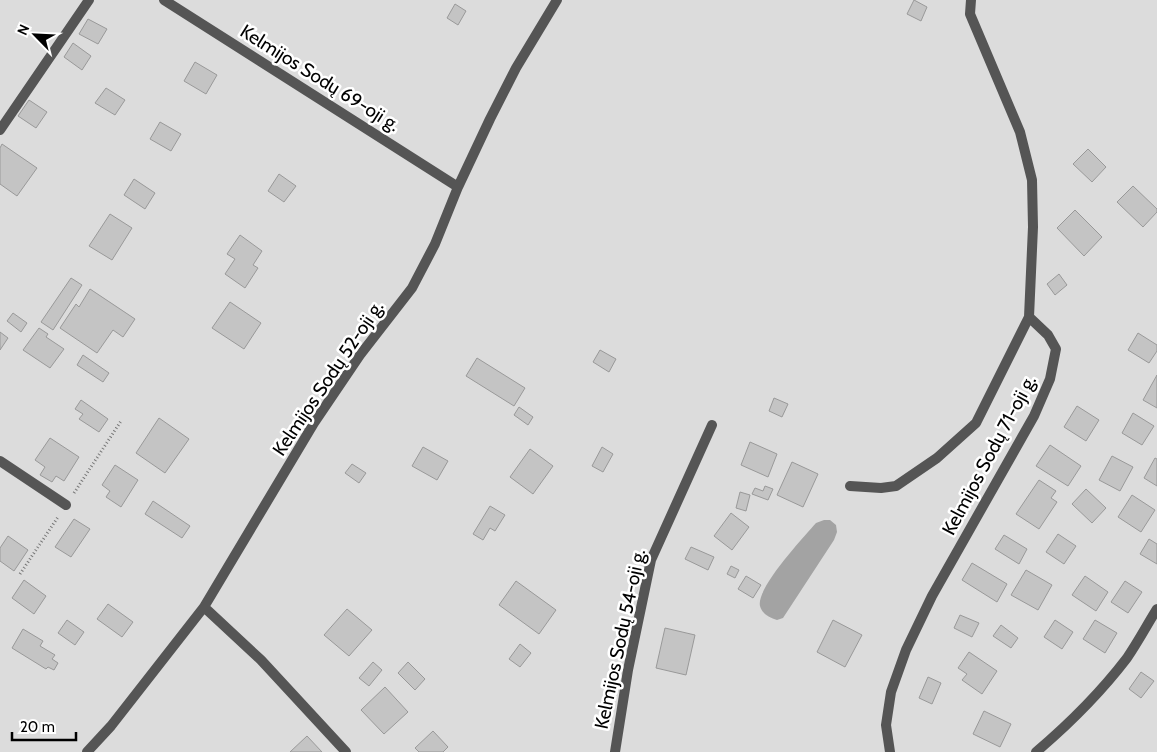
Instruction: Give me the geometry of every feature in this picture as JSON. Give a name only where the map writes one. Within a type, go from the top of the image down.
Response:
[{"type":"street","points":[[0,130],[89,0]]},
{"type":"street","name":"Kelmijos Sodų 69-oji g.","points":[[164,0],[458,186]]},
{"type":"street","name":"Kelmijos Sodų 52-oji g.","points":[[87,752],[111,726],[204,608],[314,422],[360,355],[412,288],[435,244],[458,186],[516,68],[558,0]]},
{"type":"street","points":[[850,486],[881,488],[896,486],[937,458],[976,423],[1029,317],[1033,227],[1032,180],[1020,132],[970,14],[971,0]]},
{"type":"street","name":"Kelmijos Sodų 71-oji g.","points":[[890,752],[886,725],[887,717],[891,692],[906,650],[932,596],[1034,416],[1050,379],[1056,349],[1048,336],[1029,317]]},
{"type":"street","name":"Kelmijos Sodų 54-oji g.","points":[[614,752],[628,670],[651,560],[712,425]]},
{"type":"street","points":[[0,461],[66,505]]},
{"type":"street","points":[[204,608],[261,660],[346,752]]},
{"type":"street","points":[[1036,752],[1055,736],[1095,695],[1127,658],[1157,609]]},
{"type":"shaded area","points":[[0,0],[1157,0],[1157,752],[0,752]]},
{"type":"shaded area","points":[[830,520],[836,525],[837,532],[834,540],[783,618],[777,620],[769,617],[760,606],[765,588],[801,540],[816,523]]},
{"type":"building","points":[[914,0],[927,7],[921,21],[907,14]]},
{"type":"building","points":[[455,4],[466,11],[458,25],[447,18]]},
{"type":"building","points":[[88,19],[107,29],[98,44],[79,34]]},
{"type":"building","points":[[73,43],[91,56],[82,70],[64,57]]},
{"type":"building","points":[[195,62],[217,75],[206,94],[184,81]]},
{"type":"building","points":[[106,88],[125,100],[115,115],[95,103]]},
{"type":"building","points":[[29,100],[47,112],[36,128],[18,116]]},
{"type":"building","points":[[160,122],[181,134],[171,151],[150,139]]},
{"type":"building","points":[[2,144],[37,168],[17,196],[0,184],[0,148]]},
{"type":"building","points":[[1088,149],[1106,167],[1092,182],[1073,164]]},
{"type":"building","points":[[279,174],[296,186],[284,202],[268,191]]},
{"type":"building","points":[[134,179],[155,193],[145,209],[124,195]]},
{"type":"building","points":[[1133,186],[1157,209],[1157,212],[1143,227],[1117,202]]},
{"type":"building","points":[[1075,210],[1102,237],[1084,256],[1057,228]]},
{"type":"building","points":[[110,214],[132,228],[112,260],[89,246]]},
{"type":"building","points":[[240,235],[262,251],[253,265],[258,268],[245,288],[225,274],[235,259],[227,254]]},
{"type":"building","points":[[1059,274],[1067,285],[1055,295],[1047,284]]},
{"type":"building","points":[[71,278],[82,285],[53,330],[41,322]]},
{"type":"building","points":[[90,289],[135,319],[123,337],[113,330],[97,353],[60,328],[76,304],[79,307]]},
{"type":"building","points":[[230,302],[261,323],[244,349],[212,328]]},
{"type":"building","points":[[13,313],[27,323],[21,332],[7,321]]},
{"type":"building","points":[[39,328],[48,334],[46,337],[64,349],[50,368],[23,350]]},
{"type":"building","points":[[0,332],[8,338],[0,350]]},
{"type":"building","points":[[1138,333],[1157,345],[1157,351],[1149,363],[1128,350]]},
{"type":"building","points":[[600,350],[616,359],[609,372],[593,362]]},
{"type":"building","points":[[83,355],[109,373],[103,382],[77,365]]},
{"type":"building","points":[[477,358],[525,388],[514,406],[466,376]]},
{"type":"building","points":[[1157,375],[1157,408],[1143,400]]},
{"type":"building","points":[[774,398],[788,404],[782,417],[769,411]]},
{"type":"building","points":[[81,400],[108,419],[99,432],[79,419],[83,414],[75,409]]},
{"type":"building","points":[[1077,406],[1099,420],[1086,441],[1064,427]]},
{"type":"building","points":[[519,407],[533,417],[528,425],[514,415]]},
{"type":"building","points":[[1133,413],[1154,426],[1142,445],[1122,433]]},
{"type":"building","points":[[159,418],[189,439],[165,473],[136,453]]},
{"type":"building","points":[[50,438],[79,457],[64,481],[56,476],[52,482],[40,475],[45,467],[35,460]]},
{"type":"building","points":[[750,442],[777,454],[768,477],[741,465]]},
{"type":"building","points":[[1050,445],[1081,466],[1068,486],[1036,466]]},
{"type":"building","points":[[423,447],[448,461],[437,480],[412,466]]},
{"type":"building","points":[[602,447],[613,454],[603,472],[592,466]]},
{"type":"building","points":[[530,449],[553,466],[533,494],[510,477]]},
{"type":"building","points":[[1112,456],[1133,467],[1120,491],[1099,480]]},
{"type":"building","points":[[1155,458],[1157,459],[1157,486],[1144,478]]},
{"type":"building","points":[[792,462],[818,474],[803,507],[777,495]]},
{"type":"building","points":[[352,464],[366,473],[359,483],[345,473]]},
{"type":"building","points":[[115,465],[138,480],[121,507],[106,497],[110,491],[102,485]]},
{"type":"building","points":[[1039,480],[1056,491],[1051,498],[1057,502],[1039,529],[1016,514]]},
{"type":"building","points":[[765,486],[773,489],[768,500],[752,494],[755,488],[763,491]]},
{"type":"building","points":[[1086,489],[1106,508],[1092,523],[1072,504]]},
{"type":"building","points":[[740,492],[750,495],[746,511],[736,508]]},
{"type":"building","points":[[1132,495],[1155,510],[1141,532],[1118,517]]},
{"type":"building","points":[[153,501],[190,526],[182,538],[145,514]]},
{"type":"building","points":[[490,506],[505,515],[495,531],[490,528],[483,540],[473,534]]},
{"type":"building","points":[[731,513],[749,527],[732,550],[714,536]]},
{"type":"building","points":[[74,519],[90,529],[71,557],[55,547]]},
{"type":"building","points":[[1058,534],[1076,546],[1064,564],[1046,552]]},
{"type":"building","points":[[1004,535],[1027,549],[1019,564],[995,549]]},
{"type":"building","points":[[8,536],[28,550],[14,571],[0,561],[0,548]]},
{"type":"building","points":[[1149,539],[1157,544],[1157,564],[1140,554]]},
{"type":"building","points":[[691,547],[714,557],[708,570],[685,559]]},
{"type":"building","points":[[972,563],[1007,584],[997,602],[962,580]]},
{"type":"building","points":[[731,566],[739,570],[735,578],[727,574]]},
{"type":"building","points":[[1026,570],[1052,585],[1038,610],[1011,595]]},
{"type":"building","points":[[746,576],[761,585],[753,598],[738,589]]},
{"type":"building","points":[[1085,576],[1108,592],[1096,611],[1072,595]]},
{"type":"building","points":[[24,580],[46,596],[34,614],[12,598]]},
{"type":"building","points":[[516,581],[556,610],[539,634],[499,605]]},
{"type":"building","points":[[1125,581],[1142,592],[1128,613],[1111,602]]},
{"type":"building","points":[[108,604],[133,622],[122,637],[97,619]]},
{"type":"building","points":[[347,609],[372,630],[349,656],[324,635]]},
{"type":"building","points":[[960,615],[979,623],[972,637],[954,628]]},
{"type":"building","points":[[67,620],[84,632],[75,645],[58,633]]},
{"type":"building","points":[[833,620],[862,635],[845,667],[817,652]]},
{"type":"building","points":[[1055,620],[1073,632],[1062,649],[1044,637]]},
{"type":"building","points":[[1095,620],[1117,633],[1105,653],[1083,639]]},
{"type":"building","points":[[1001,625],[1018,638],[1011,648],[993,636]]},
{"type":"building","points":[[665,628],[695,635],[686,675],[656,668]]},
{"type":"building","points":[[23,629],[43,641],[40,646],[55,655],[52,659],[58,663],[54,670],[48,667],[46,669],[12,648]]},
{"type":"building","points":[[520,644],[531,653],[520,667],[509,659]]},
{"type":"building","points":[[969,652],[997,671],[982,694],[962,680],[967,674],[958,668]]},
{"type":"building","points":[[373,662],[382,670],[369,686],[359,678]]},
{"type":"building","points":[[408,662],[425,679],[415,690],[398,673]]},
{"type":"building","points":[[1141,672],[1154,681],[1141,698],[1129,689]]},
{"type":"building","points":[[928,677],[941,683],[932,704],[919,698]]},
{"type":"building","points":[[385,687],[408,712],[384,734],[361,710]]},
{"type":"building","points":[[984,711],[1011,724],[1000,747],[973,734]]},
{"type":"building","points":[[433,731],[448,747],[443,752],[419,752],[415,748]]},
{"type":"building","points":[[307,736],[322,752],[290,752]]}]
